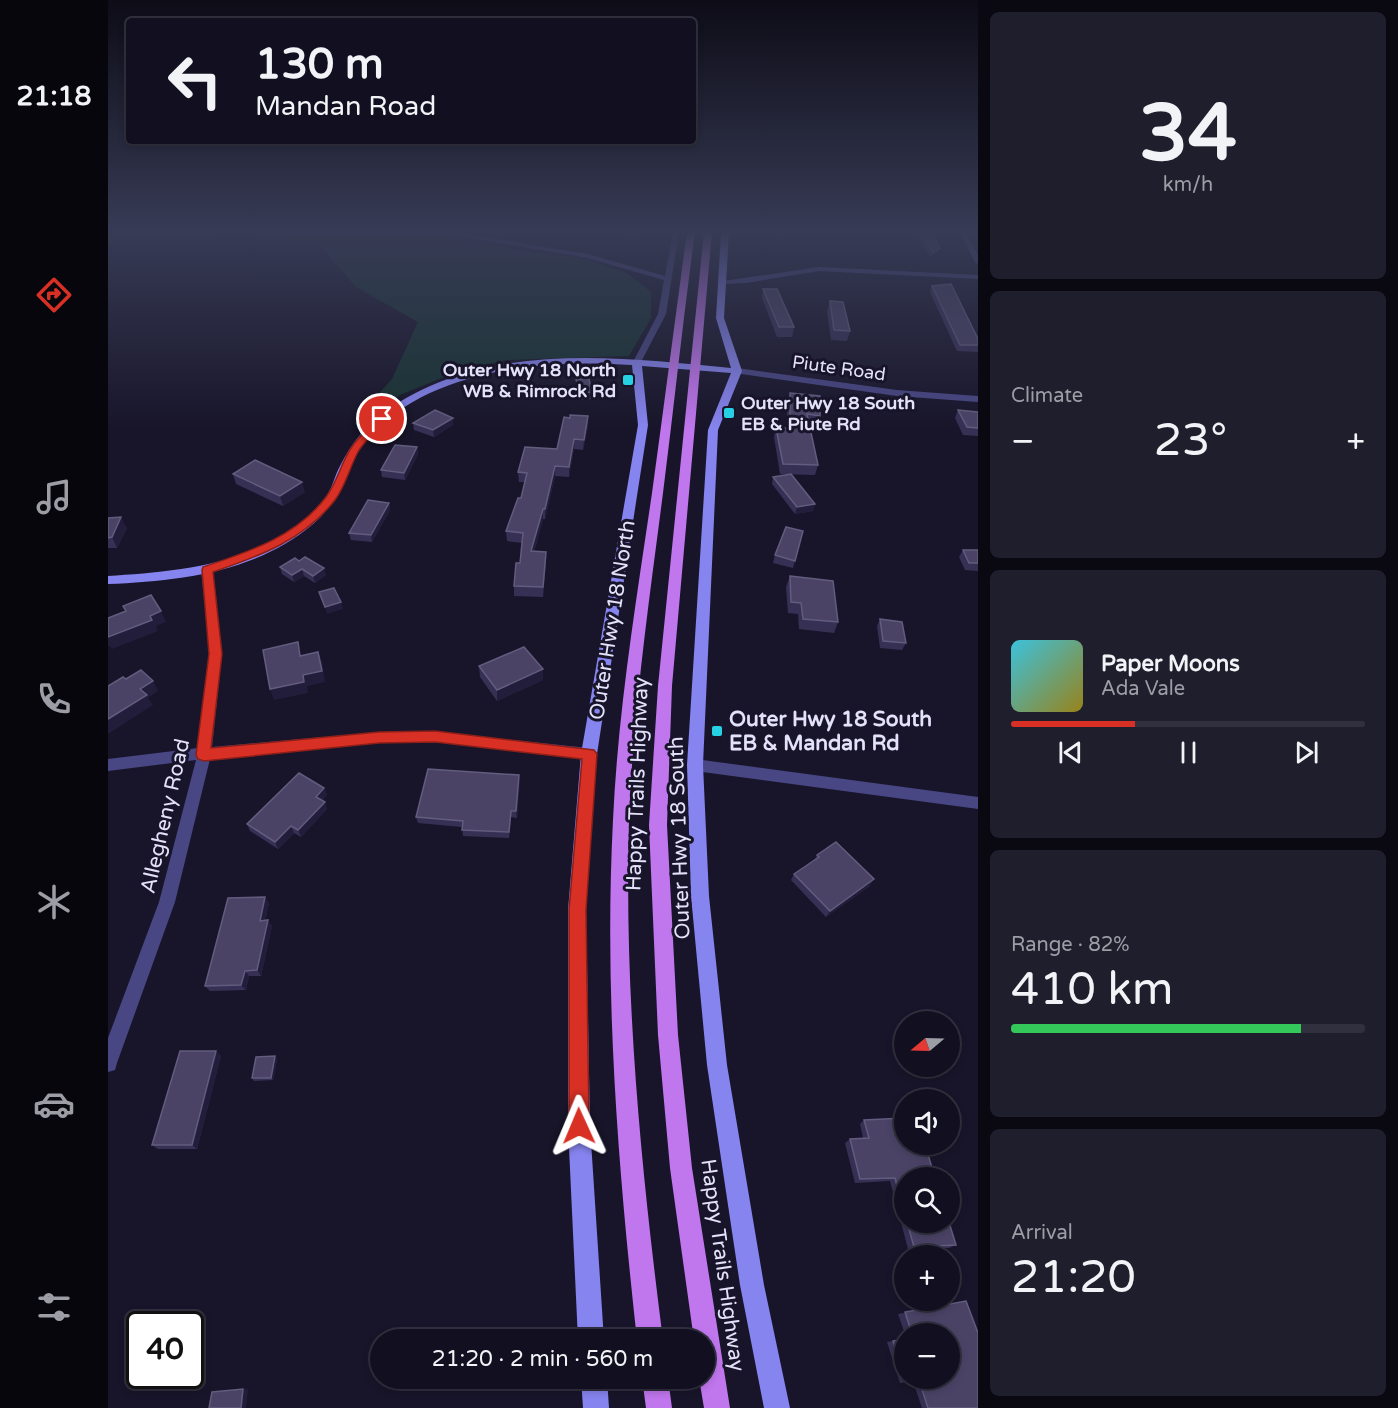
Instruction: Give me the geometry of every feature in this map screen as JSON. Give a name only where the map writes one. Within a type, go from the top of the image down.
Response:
[{"type":"main road","name":"Happy Trails Highway","points":[[649,1329],[631,1169],[622,1035],[619,918],[621,832],[627,727],[683,298]]},
{"type":"main road","name":"Happy Trails Highway","points":[[702,298],[665,686],[658,825],[668,1035],[681,1168],[717,1408]]},
{"type":"main road","points":[[656,1389],[659,1408]]},
{"type":"street","points":[[637,362],[662,314],[665,298]]},
{"type":"street","points":[[721,298],[720,318],[737,371]]},
{"type":"street","name":"Piute Road","points":[[108,580],[160,578],[207,570],[258,552],[289,536],[332,497],[355,448],[382,419],[405,403],[431,390],[477,373],[517,364],[637,362],[737,371],[897,393],[978,399]]},
{"type":"street","name":"Outer Hwy 18 North","points":[[590,1329],[579,1126],[578,921],[589,754],[643,425],[637,382],[637,362]]},
{"type":"street","name":"Outer Hwy 18 South","points":[[737,371],[713,430],[695,765],[700,896],[717,1065],[752,1285],[777,1408]]},
{"type":"street","name":"Allegheny Road","points":[[108,1063],[167,902],[204,755],[216,654],[207,570]]},
{"type":"street","points":[[108,765],[167,757],[368,738],[424,737],[589,754]]},
{"type":"street","points":[[695,765],[978,803]]},
{"type":"street","points":[[595,1389],[596,1408]]},
{"type":"green space","points":[[375,298],[651,298],[651,318],[629,356],[506,360],[454,373],[400,395],[366,422],[360,414],[392,379],[418,322]]},
{"type":"building","points":[[767,298],[781,298],[794,327],[779,327]]},
{"type":"building","points":[[938,298],[958,298],[978,339],[978,345],[960,345]]},
{"type":"building","points":[[830,301],[843,302],[850,331],[834,330]]},
{"type":"building","points":[[576,379],[589,379],[592,392],[579,393]]},
{"type":"building","points":[[790,393],[820,396],[820,416],[807,414],[818,465],[783,464],[776,428],[790,428]]},
{"type":"building","points":[[435,410],[453,418],[433,430],[413,423]]},
{"type":"building","points":[[958,410],[978,412],[978,428],[967,427]]},
{"type":"building","points":[[570,415],[588,416],[584,440],[574,439],[569,467],[555,466],[545,509],[543,509],[531,551],[546,552],[543,587],[514,586],[516,563],[520,563],[523,533],[506,531],[518,498],[521,498],[527,473],[518,472],[525,447],[557,449],[564,417],[570,418]]},
{"type":"building","points":[[395,445],[417,447],[404,473],[381,470]]},
{"type":"building","points":[[255,460],[302,482],[280,496],[233,474]]},
{"type":"building","points":[[791,474],[815,504],[797,507],[773,477]]},
{"type":"building","points":[[368,500],[389,503],[371,535],[349,533]]},
{"type":"building","points":[[121,517],[112,537],[108,538],[108,518]]},
{"type":"building","points":[[786,527],[803,531],[795,561],[775,555]]},
{"type":"building","points":[[963,550],[978,550],[978,563],[969,563]]},
{"type":"building","points":[[305,557],[324,568],[313,576],[302,569],[292,575],[280,567],[295,558],[299,561]]},
{"type":"building","points":[[790,576],[833,581],[838,622],[803,619],[801,603],[791,602]]},
{"type":"building","points":[[334,588],[341,602],[325,607],[319,592]]},
{"type":"building","points":[[151,595],[161,611],[150,616],[152,620],[108,637],[108,618],[126,611],[123,606]]},
{"type":"building","points":[[880,619],[902,622],[906,643],[883,641]]},
{"type":"building","points":[[298,642],[300,656],[318,652],[322,671],[303,675],[304,682],[270,689],[263,650]]},
{"type":"building","points":[[524,647],[543,669],[497,690],[479,666]]},
{"type":"building","points":[[141,670],[153,681],[140,689],[147,695],[108,719],[108,686]]},
{"type":"building","points":[[428,769],[519,775],[516,811],[511,811],[509,832],[462,830],[463,821],[416,817]]},
{"type":"building","points":[[299,773],[324,788],[316,797],[325,802],[298,830],[291,826],[275,842],[247,824]]},
{"type":"building","points":[[836,842],[874,879],[830,911],[794,874]]},
{"type":"building","points":[[265,897],[260,921],[268,920],[257,970],[245,971],[241,985],[205,986],[228,898]]},
{"type":"building","points":[[180,1051],[216,1051],[192,1145],[152,1145]]},
{"type":"building","points":[[275,1056],[271,1078],[252,1078],[256,1057]]},
{"type":"building","points":[[894,1118],[894,1155],[928,1155],[932,1167],[894,1167],[894,1178],[860,1179],[850,1139],[869,1138],[864,1120]]},
{"type":"building","points":[[910,1233],[952,1233],[956,1245],[913,1245]]},
{"type":"building","points":[[966,1301],[978,1333],[978,1408],[928,1408],[922,1389],[960,1389],[960,1323],[908,1323],[905,1312],[960,1311],[960,1302]]},
{"type":"building","points":[[243,1389],[241,1408],[209,1408],[212,1392]]},
{"type":"place","name":"Outer Hwy 18 North WB & Rimrock Rd","points":[[628,380]]},
{"type":"place","name":"Outer Hwy 18 South EB & Piute Rd","points":[[729,413]]},
{"type":"place","name":"Outer Hwy 18 South EB & Mandan Rd","points":[[717,731]]},
{"type":"route","points":[[382,419],[355,448],[332,497],[315,516],[289,536],[258,552],[207,570],[216,654],[204,755],[233,750],[379,737],[435,737],[589,754],[578,910],[579,1126]]}]
